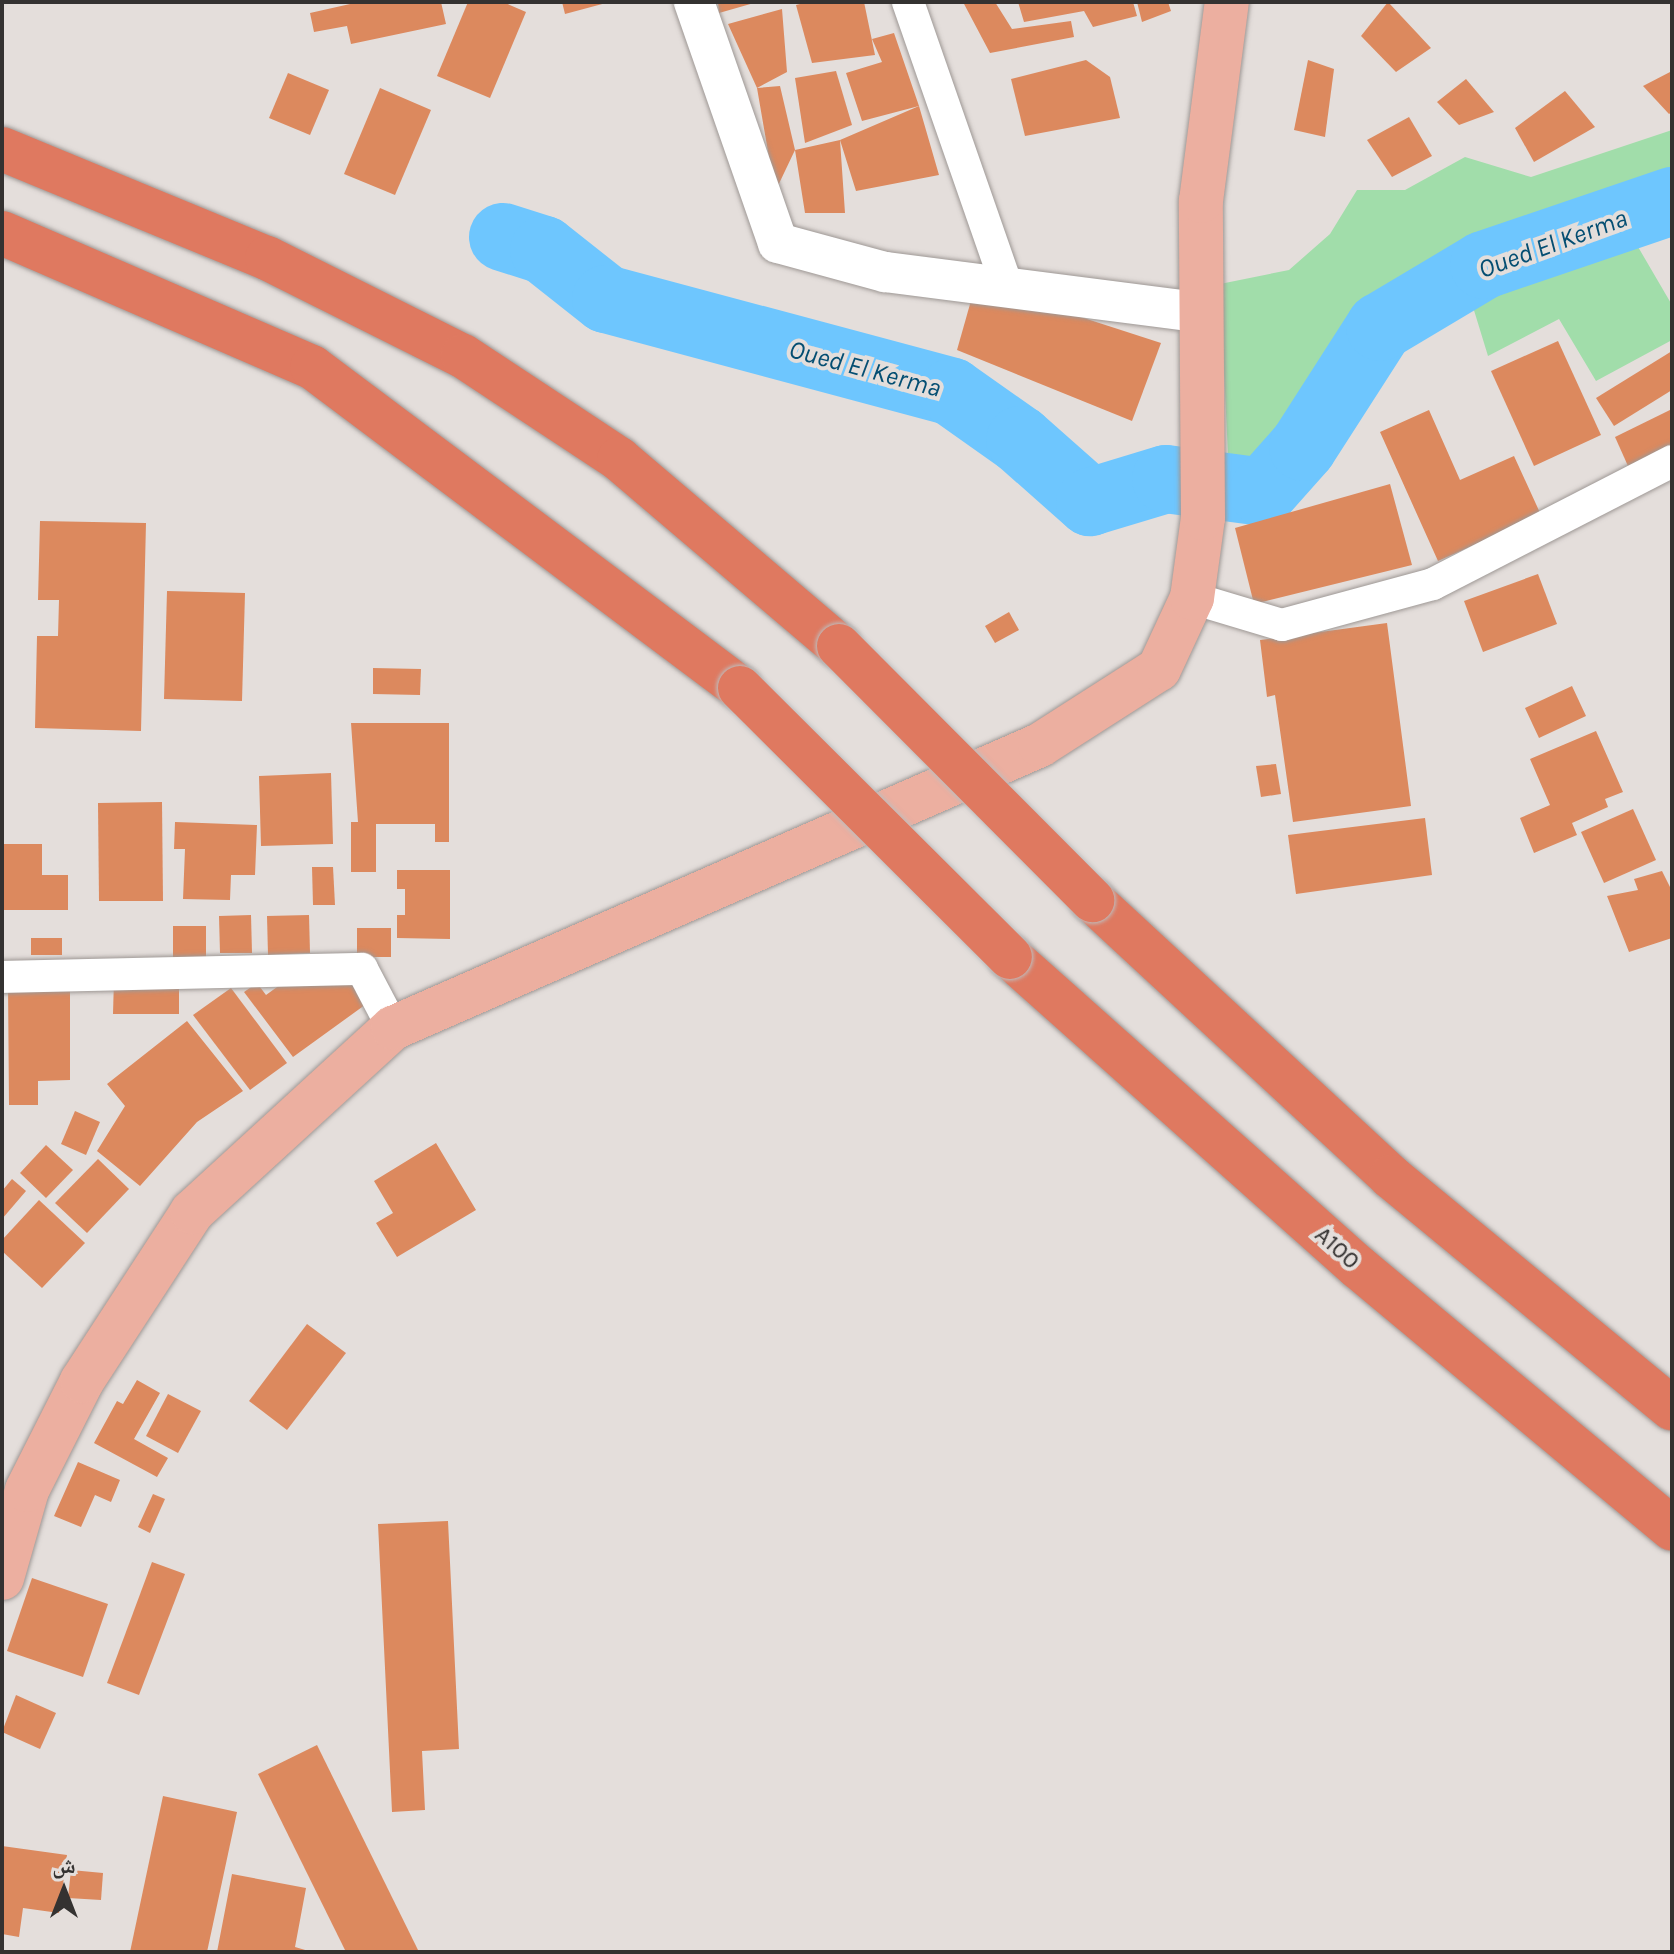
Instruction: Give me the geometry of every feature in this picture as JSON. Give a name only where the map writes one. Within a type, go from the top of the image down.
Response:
[{"type":"highway","points":[[2,149],[267,258],[463,356],[619,459],[839,646],[1092,900],[1391,1177],[1672,1409]]},
{"type":"highway","name":"A100","points":[[2,233],[312,367],[740,688],[1010,957],[1358,1267],[1672,1529]]},
{"type":"highway","points":[[1391,1177],[1672,1372]]},
{"type":"main road","points":[[2,1578],[27,1490],[82,1381],[192,1212],[393,1028],[1040,745],[1159,669],[1192,598],[1203,518],[1205,429],[1199,312],[1201,201],[1227,2]]},
{"type":"street","points":[[694,2],[778,243],[885,272],[1199,312]]},
{"type":"street","points":[[908,2],[1007,287]]},
{"type":"street","points":[[1192,598],[1282,625],[1433,584],[1672,461]]},
{"type":"street","points":[[2,977],[362,969],[393,1028]]},
{"type":"green space","points":[[1672,130],[1672,180],[1465,257],[1337,343],[1298,426],[1256,471],[1229,477],[1220,284],[1289,270],[1330,234],[1357,190],[1405,190],[1465,157],[1531,177]]},
{"type":"green space","points":[[1627,228],[1672,305],[1672,340],[1596,381],[1559,319],[1488,356],[1469,294],[1502,275]]},
{"type":"building","points":[[359,2],[441,2],[446,24],[351,44],[347,26],[314,32],[310,13]]},
{"type":"building","points":[[468,2],[503,2],[526,12],[490,98],[437,76]]},
{"type":"building","points":[[562,2],[606,2],[606,3],[565,14]]},
{"type":"building","points":[[718,2],[754,2],[754,3],[719,13]]},
{"type":"building","points":[[808,2],[864,2],[875,55],[812,63],[796,5]]},
{"type":"building","points":[[963,2],[995,2],[1012,29],[1071,21],[1074,37],[990,53]]},
{"type":"building","points":[[1018,2],[1133,2],[1137,16],[1093,27],[1084,11],[1024,22]]},
{"type":"building","points":[[1137,2],[1168,2],[1171,11],[1142,22]]},
{"type":"building","points":[[1388,2],[1431,48],[1396,72],[1361,36]]},
{"type":"building","points":[[782,9],[787,72],[757,88],[728,24]]},
{"type":"building","points":[[894,33],[919,106],[862,121],[846,73],[882,62],[872,39]]},
{"type":"building","points":[[1086,60],[1110,77],[1120,118],[1025,136],[1011,79]]},
{"type":"building","points":[[1308,60],[1334,69],[1325,137],[1294,130]]},
{"type":"building","points":[[836,71],[852,125],[805,143],[795,78]]},
{"type":"building","points":[[1672,71],[1672,112],[1669,114],[1643,86]]},
{"type":"building","points":[[288,73],[329,90],[310,135],[269,118]]},
{"type":"building","points":[[1466,79],[1494,112],[1459,125],[1437,102]]},
{"type":"building","points":[[780,86],[795,150],[775,192],[757,88]]},
{"type":"building","points":[[380,88],[431,110],[395,195],[344,174]]},
{"type":"building","points":[[1565,91],[1595,127],[1534,162],[1515,128]]},
{"type":"building","points":[[919,106],[939,175],[856,191],[840,140]]},
{"type":"building","points":[[1409,117],[1432,156],[1392,177],[1367,140]]},
{"type":"building","points":[[840,140],[845,213],[805,213],[795,150]]},
{"type":"building","points":[[976,283],[1161,343],[1132,421],[957,350]]},
{"type":"building","points":[[1558,341],[1601,435],[1534,466],[1491,371]]},
{"type":"building","points":[[1672,351],[1672,390],[1614,426],[1596,398]]},
{"type":"building","points":[[1672,409],[1672,445],[1628,466],[1615,437]]},
{"type":"building","points":[[1429,410],[1460,480],[1514,456],[1541,515],[1438,561],[1380,432]]},
{"type":"building","points":[[1390,484],[1412,565],[1254,604],[1235,528]]},
{"type":"building","points":[[40,521],[146,523],[141,731],[35,728],[37,636],[58,636],[59,600],[38,600]]},
{"type":"building","points":[[1538,574],[1557,624],[1483,652],[1464,601]]},
{"type":"building","points":[[167,591],[245,593],[242,701],[164,699]]},
{"type":"building","points":[[1009,612],[1019,630],[995,643],[985,626]]},
{"type":"building","points":[[1387,623],[1411,806],[1293,822],[1275,695],[1267,697],[1260,640]]},
{"type":"building","points":[[373,668],[421,669],[420,695],[373,694]]},
{"type":"building","points":[[1572,686],[1586,716],[1539,738],[1525,708]]},
{"type":"building","points":[[351,723],[449,723],[449,842],[435,842],[435,824],[376,824],[376,872],[351,872],[351,822],[358,822]]},
{"type":"building","points":[[1596,731],[1623,792],[1605,799],[1608,807],[1572,823],[1577,835],[1534,853],[1520,818],[1550,805],[1530,759]]},
{"type":"building","points":[[1276,764],[1281,794],[1261,797],[1256,766]]},
{"type":"building","points":[[331,773],[333,844],[261,846],[259,776]]},
{"type":"building","points":[[162,802],[163,901],[99,901],[98,803]]},
{"type":"building","points":[[1633,809],[1656,860],[1604,883],[1581,832]]},
{"type":"building","points":[[1425,818],[1432,875],[1296,894],[1288,835]]},
{"type":"building","points":[[175,822],[257,825],[255,875],[231,875],[230,900],[183,899],[185,849],[174,849]]},
{"type":"building","points":[[2,844],[42,844],[42,875],[68,875],[68,910],[2,910]]},
{"type":"building","points":[[312,867],[333,867],[335,905],[313,905]]},
{"type":"building","points":[[397,870],[450,870],[450,939],[397,938],[397,915],[405,915],[405,889],[397,889]]},
{"type":"building","points":[[1662,871],[1672,891],[1672,938],[1629,952],[1607,896],[1638,890],[1634,879]]},
{"type":"building","points":[[251,915],[252,953],[220,953],[219,916]]},
{"type":"building","points":[[309,915],[310,953],[268,955],[267,916]]},
{"type":"building","points":[[173,926],[206,926],[206,962],[173,962]]},
{"type":"building","points":[[357,928],[391,928],[391,957],[357,957]]},
{"type":"building","points":[[31,938],[62,938],[62,955],[31,955]]},
{"type":"building","points":[[352,976],[369,1002],[293,1057],[244,992],[257,983],[266,995],[284,982]]},
{"type":"building","points":[[114,979],[179,980],[179,1014],[113,1014]]},
{"type":"building","points":[[8,983],[70,983],[70,1080],[38,1081],[38,1105],[9,1105]]},
{"type":"building","points":[[231,988],[287,1063],[250,1090],[193,1015]]},
{"type":"building","points":[[187,1021],[243,1091],[197,1122],[140,1186],[97,1151],[125,1106],[107,1084]]},
{"type":"building","points":[[75,1111],[100,1122],[86,1155],[61,1144]]},
{"type":"building","points":[[436,1143],[476,1210],[397,1257],[376,1223],[393,1213],[374,1181]]},
{"type":"building","points":[[46,1145],[73,1170],[46,1198],[20,1173]]},
{"type":"building","points":[[98,1159],[129,1189],[87,1233],[55,1203]]},
{"type":"building","points":[[12,1179],[26,1191],[2,1219],[2,1191]]},
{"type":"building","points":[[39,1200],[85,1243],[42,1288],[2,1251],[2,1240]]},
{"type":"building","points":[[307,1324],[346,1353],[287,1430],[249,1401]]},
{"type":"building","points":[[137,1380],[160,1393],[134,1439],[168,1458],[157,1477],[94,1443],[117,1401],[123,1404]]},
{"type":"building","points":[[168,1394],[201,1411],[178,1453],[146,1436]]},
{"type":"building","points":[[78,1462],[120,1480],[111,1502],[95,1495],[81,1527],[54,1516]]},
{"type":"building","points":[[153,1494],[165,1499],[150,1533],[138,1527]]},
{"type":"building","points":[[448,1521],[459,1749],[422,1751],[425,1810],[392,1812],[378,1524]]},
{"type":"building","points":[[152,1562],[185,1574],[139,1695],[107,1683]]},
{"type":"building","points":[[32,1578],[108,1604],[83,1677],[7,1651]]},
{"type":"building","points":[[16,1695],[56,1713],[40,1749],[2,1732]]},
{"type":"building","points":[[317,1745],[419,1952],[346,1952],[258,1774]]},
{"type":"building","points":[[163,1796],[237,1812],[207,1952],[130,1952]]},
{"type":"building","points":[[2,1846],[67,1855],[59,1913],[23,1908],[19,1937],[2,1934]]},
{"type":"building","points":[[71,1870],[103,1873],[101,1900],[68,1898]]},
{"type":"building","points":[[232,1874],[306,1888],[295,1947],[312,1952],[217,1952]]},
{"type":"waterway","name":"Oued El Kerma","points":[[503,237],[544,250],[606,299],[952,392],[1020,440],[1090,502],[1166,479],[1263,492],[1303,447],[1380,327],[1484,265],[1672,201]]}]
